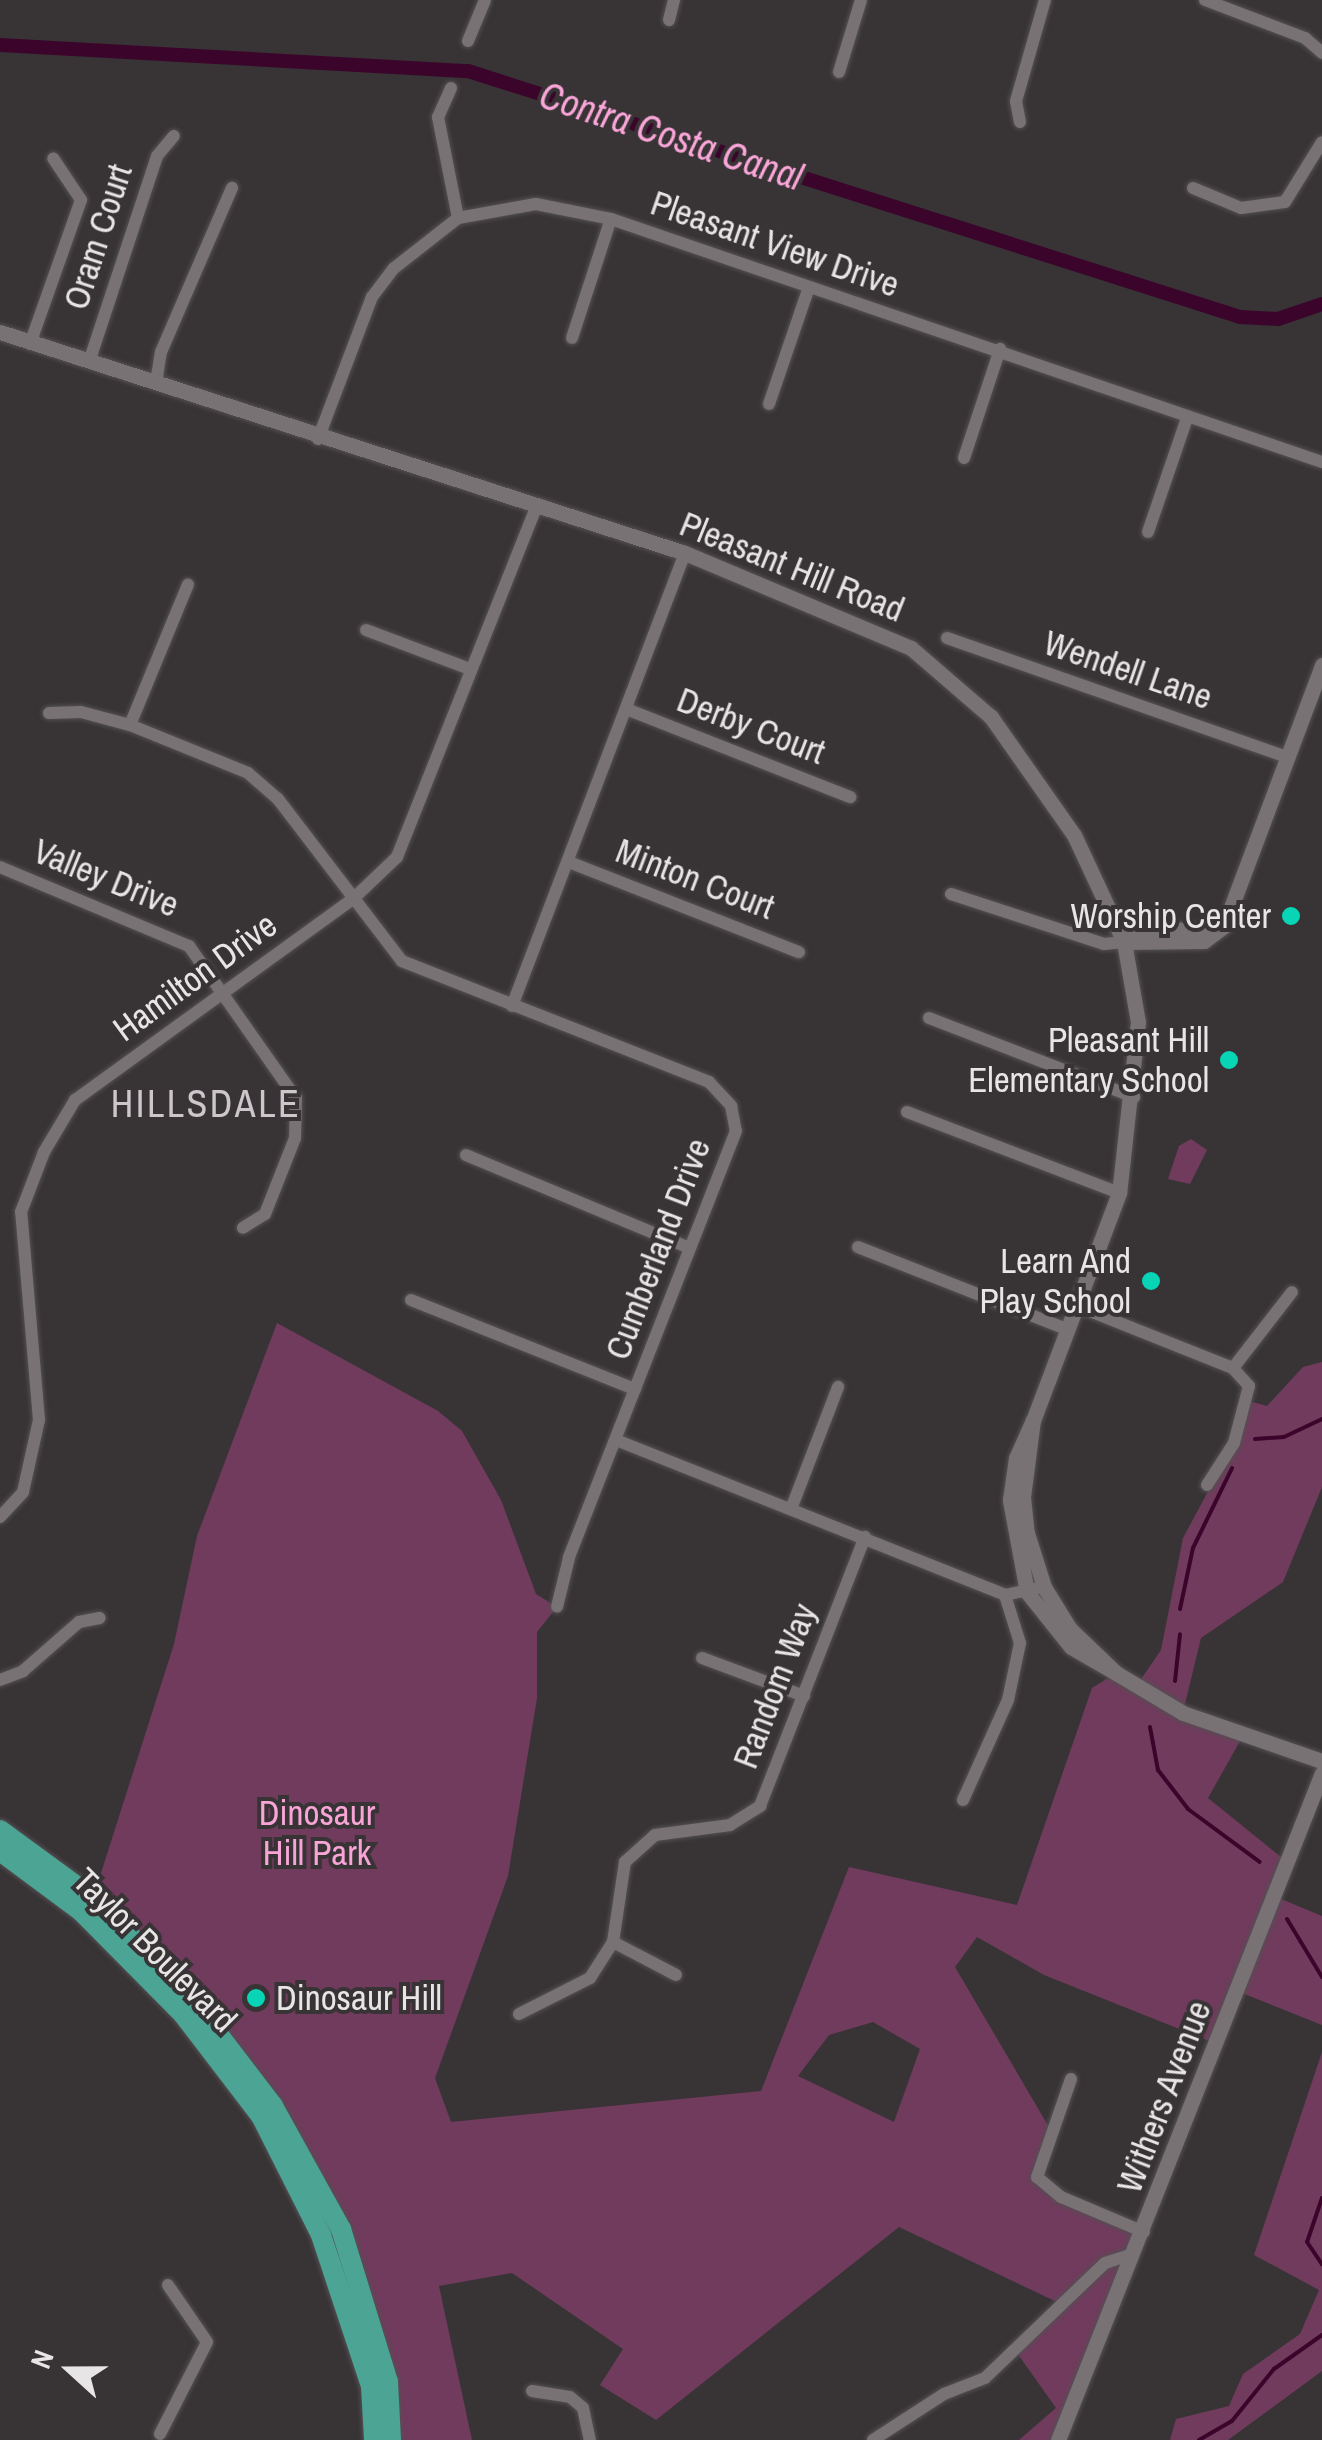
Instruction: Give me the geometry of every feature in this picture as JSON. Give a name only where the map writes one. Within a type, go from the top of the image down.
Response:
[{"type":"main road","name":"Taylor Boulevard","points":[[0,1830],[105,1910],[188,1996],[273,2106],[341,2230],[388,2382],[391,2440]]},
{"type":"main road","name":"Taylor Boulevard","points":[[0,1851],[82,1912],[170,2001],[261,2116],[321,2235],[372,2386],[374,2440]]},
{"type":"street","points":[[468,41],[484,0]]},
{"type":"street","points":[[669,20],[674,0]]},
{"type":"street","points":[[839,72],[861,0]]},
{"type":"street","points":[[1020,122],[1016,101],[1045,0]]},
{"type":"street","points":[[1206,0],[1289,31],[1322,53]]},
{"type":"street","points":[[451,88],[438,117],[458,218]]},
{"type":"street","name":"Oram Court","points":[[89,362],[157,156],[174,136]]},
{"type":"street","points":[[1193,188],[1241,208],[1285,202],[1322,142]]},
{"type":"street","points":[[30,344],[81,200],[52,158]]},
{"type":"street","points":[[156,383],[161,352],[232,188]]},
{"type":"street","name":"Pleasant View Drive","points":[[318,439],[372,297],[392,269],[458,218],[536,204],[611,220],[808,290],[1000,349],[1186,418],[1322,462]]},
{"type":"street","points":[[572,338],[611,220]]},
{"type":"street","points":[[769,404],[808,290]]},
{"type":"street","name":"Pleasant Hill Road","points":[[1,336],[684,553],[911,648],[991,717],[1074,835],[1124,942],[1138,1022],[1134,1097],[1119,1193],[1033,1420],[1023,1497],[1035,1589],[1116,1673],[1183,1713],[1322,1760]]},
{"type":"street","points":[[964,458],[1000,349]]},
{"type":"street","points":[[1148,532],[1186,418]]},
{"type":"street","name":"Hamilton Drive","points":[[0,1516],[23,1492],[39,1420],[21,1212],[44,1152],[76,1100],[354,898],[397,857],[536,508]]},
{"type":"street","points":[[512,1006],[629,710],[684,553]]},
{"type":"street","points":[[130,725],[188,584]]},
{"type":"street","points":[[366,630],[470,669]]},
{"type":"street","name":"Wendell Lane","points":[[947,638],[1289,758]]},
{"type":"street","points":[[950,894],[1104,944],[1124,942],[1138,928],[1216,930],[1235,908],[1322,664]]},
{"type":"street","name":"Derby Court","points":[[629,710],[850,797]]},
{"type":"street","name":"Cumberland Drive","points":[[49,713],[81,712],[130,725],[248,773],[278,799],[402,961],[709,1082],[731,1106],[736,1132],[616,1440],[557,1607]]},
{"type":"street","name":"Minton Court","points":[[569,862],[799,952]]},
{"type":"street","name":"Valley Drive","points":[[0,867],[188,946],[296,1098],[294,1138],[265,1214],[243,1228]]},
{"type":"street","points":[[929,1018],[1134,1097]]},
{"type":"street","points":[[907,1112],[1119,1193]]},
{"type":"street","points":[[466,1154],[689,1248]]},
{"type":"street","points":[[858,1247],[1069,1330]]},
{"type":"street","points":[[1233,1368],[1292,1292]]},
{"type":"street","points":[[411,1300],[636,1389]]},
{"type":"street","points":[[1078,1306],[1233,1368],[1249,1386],[1234,1443],[1207,1486]]},
{"type":"street","points":[[791,1509],[838,1387]]},
{"type":"street","points":[[616,1440],[1005,1595],[1035,1589]]},
{"type":"street","name":"Random Way","points":[[519,2014],[590,1978],[612,1942],[625,1862],[655,1835],[730,1825],[760,1806],[865,1537]]},
{"type":"street","points":[[964,1800],[1012,1681],[1020,1644],[1005,1595]]},
{"type":"street","points":[[0,1680],[23,1672],[79,1622],[100,1618]]},
{"type":"street","points":[[702,1658],[804,1696]]},
{"type":"street","name":"Withers Avenue","points":[[1058,2440],[1144,2232],[1322,1773]]},
{"type":"street","points":[[612,1942],[676,1976]]},
{"type":"street","points":[[1071,2079],[1036,2177],[1061,2197],[1144,2232]]},
{"type":"street","points":[[873,2440],[944,2394],[985,2378],[1105,2263],[1132,2254]]},
{"type":"street","points":[[158,2438],[206,2342],[168,2285]]},
{"type":"street","points":[[532,2391],[570,2397],[583,2408],[590,2440]]},
{"type":"green space","points":[[1191,1139],[1207,1150],[1190,1184],[1168,1179],[1179,1146]]},
{"type":"green space","name":"Dinosaur Hill Park","points":[[277,1323],[438,1411],[462,1431],[501,1500],[536,1594],[557,1607],[537,1632],[537,1698],[508,1876],[435,2078],[451,2122],[761,2091],[849,1867],[1017,1905],[1092,1688],[1116,1673],[1137,1685],[1161,1650],[1183,1538],[1234,1443],[1245,1400],[1267,1406],[1303,1367],[1322,1362],[1322,1487],[1283,1582],[1201,1638],[1183,1712],[1244,1734],[1208,1798],[1287,1862],[1274,1896],[1322,1916],[1322,2025],[1237,1991],[1217,2044],[1044,1975],[977,1937],[955,1967],[1053,2134],[1040,2159],[1042,2187],[1144,2232],[1058,2440],[1019,2440],[1056,2408],[1015,2350],[1061,2304],[899,2227],[656,2420],[600,2385],[623,2349],[512,2273],[439,2286],[472,2440],[391,2440],[341,2229],[93,1898],[174,1644],[197,1536]],"holes":[[[873,2022],[920,2049],[894,2122],[798,2076],[829,2035]]]},
{"type":"green space","points":[[1322,2052],[1322,2371],[1228,2440],[1170,2440],[1176,2419],[1229,2406],[1243,2374],[1300,2334],[1319,2290],[1254,2255]]},
{"type":"waterway","name":"Contra Costa Canal","points":[[0,45],[468,71],[1240,317],[1278,319],[1322,304]]},
{"type":"waterway","points":[[1255,1439],[1284,1437],[1322,1419]]},
{"type":"waterway","points":[[1180,1609],[1193,1548],[1232,1468]]},
{"type":"waterway","points":[[1175,1681],[1180,1634]]},
{"type":"waterway","points":[[1150,1727],[1158,1770],[1188,1809],[1260,1862]]},
{"type":"waterway","points":[[1287,1919],[1322,1977]]},
{"type":"waterway","points":[[1322,2198],[1307,2242],[1322,2264]]},
{"type":"waterway","points":[[1199,2440],[1232,2421],[1274,2369],[1322,2335]]},
{"type":"place","name":"Worship Center","points":[[1291,916]]},
{"type":"place","name":"Pleasant Hill Elementary School","points":[[1229,1060]]},
{"type":"place","name":"Learn And Play School","points":[[1151,1281]]},
{"type":"place","name":"Dinosaur Hill","points":[[256,1998]]},
{"type":"district","name":"HILLSDALE","points":[[206,1104]]}]
